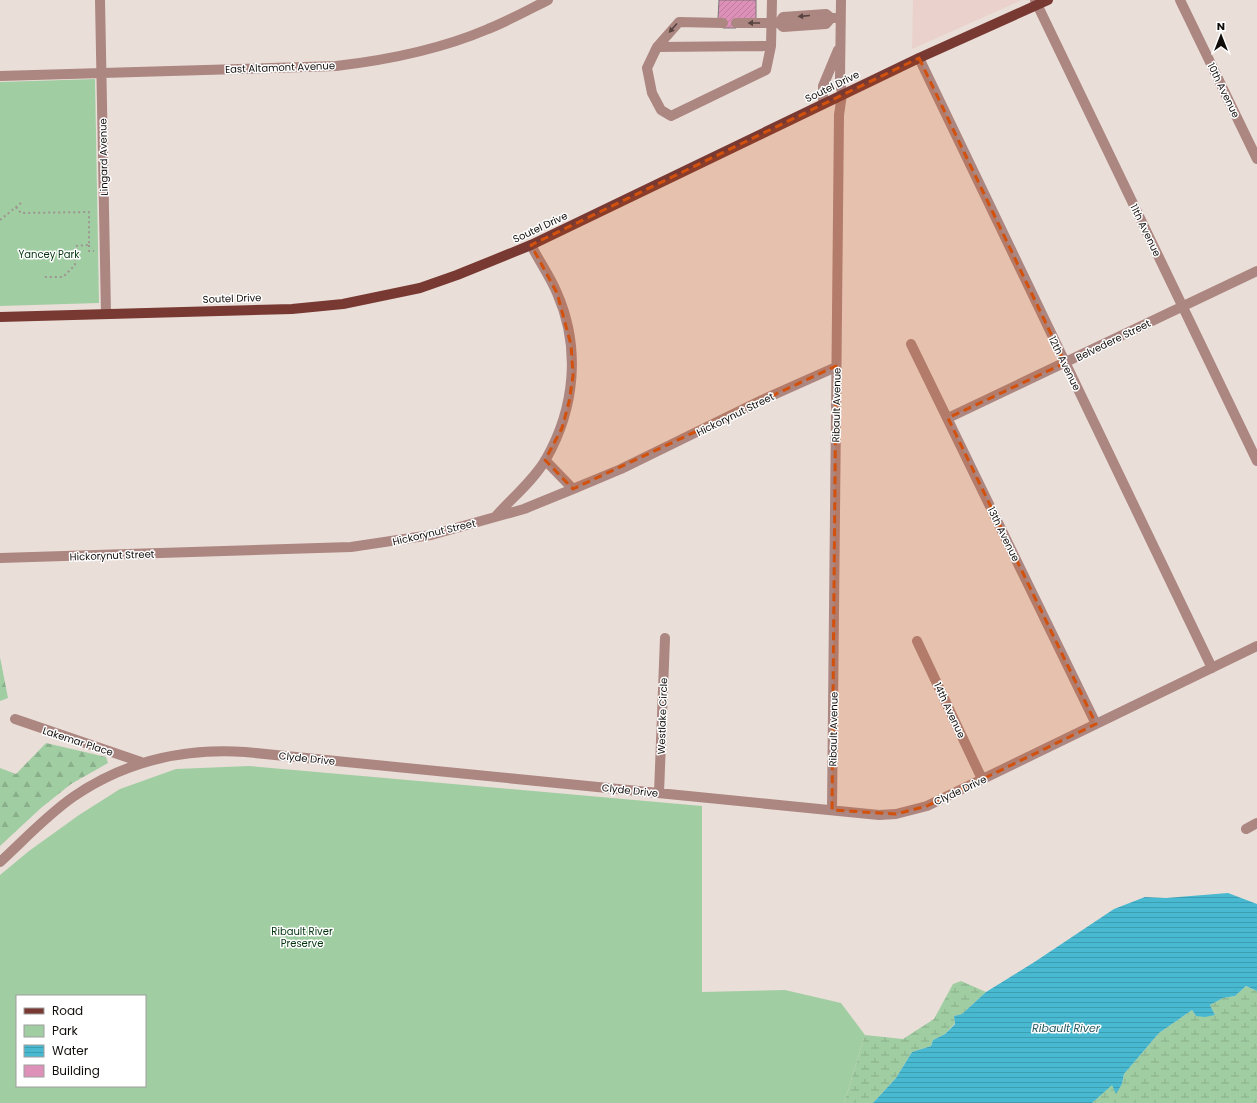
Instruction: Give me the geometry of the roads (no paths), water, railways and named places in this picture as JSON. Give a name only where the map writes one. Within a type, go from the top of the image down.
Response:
[{"type":"main road","name":"Soutel Drive","points":[[0,317],[292,309],[343,304],[420,288],[471,270],[531,245],[823,103],[1036,3],[1048,0]]},
{"type":"street","name":"Lingard Avenue","points":[[100,0],[106,314]]},
{"type":"street","name":"East Altamont Avenue","points":[[0,76],[336,66],[380,61],[417,53],[487,30],[548,0]]},
{"type":"street","points":[[723,23],[679,22],[658,47],[647,68],[651,87],[661,110],[671,116],[766,70],[775,23],[772,0]]},
{"type":"street","name":"Ribault Avenue","points":[[832,810],[839,115],[842,94],[840,45],[836,18],[841,0]]},
{"type":"street","name":"10th Avenue","points":[[1180,0],[1257,159]]},
{"type":"street","name":"11th Avenue","points":[[1036,3],[1257,461]]},
{"type":"street","points":[[736,23],[775,23],[783,17],[826,14],[836,18]]},
{"type":"street","points":[[823,103],[823,86],[840,45]]},
{"type":"street","points":[[658,47],[771,46]]},
{"type":"street","name":"12th Avenue","points":[[919,58],[1212,668]]},
{"type":"street","points":[[496,516],[545,460],[562,428],[569,402],[573,376],[571,345],[566,319],[557,293],[531,245]]},
{"type":"street","name":"Belvedere Street","points":[[948,418],[1257,271]]},
{"type":"street","name":"13th Avenue","points":[[912,344],[1096,724]]},
{"type":"street","name":"Hickorynut Street","points":[[0,558],[351,547],[431,535],[524,509],[573,489],[621,469],[762,400],[836,367]]},
{"type":"street","points":[[545,460],[573,489]]},
{"type":"street","name":"Westlake Circle","points":[[659,793],[665,638]]},
{"type":"street","name":"14th Avenue","points":[[917,641],[982,779]]},
{"type":"street","name":"Clyde Drive","points":[[0,862],[72,798],[114,773],[141,762],[186,752],[245,752],[879,815],[910,811],[982,779],[1257,646]]},
{"type":"street","name":"Lakemar Place","points":[[15,719],[141,762]]},
{"type":"street","points":[[1246,829],[1257,823]]},
{"type":"water","name":"Ribault River","points":[[1228,893],[1257,904],[1257,991],[1246,986],[1235,996],[1223,998],[1210,1005],[1215,1015],[1205,1017],[1196,1016],[1192,1010],[1159,1033],[1124,1074],[1122,1084],[1116,1094],[1112,1085],[1092,1103],[873,1103],[896,1078],[912,1052],[931,1046],[933,1040],[945,1034],[955,1024],[954,1016],[962,1014],[986,992],[1114,909],[1145,897],[1166,898]]},
{"type":"park label","name":"Yancey Park","points":[[49,254]]},
{"type":"park label","name":"Ribault River Preserve","points":[[302,936]]}]
